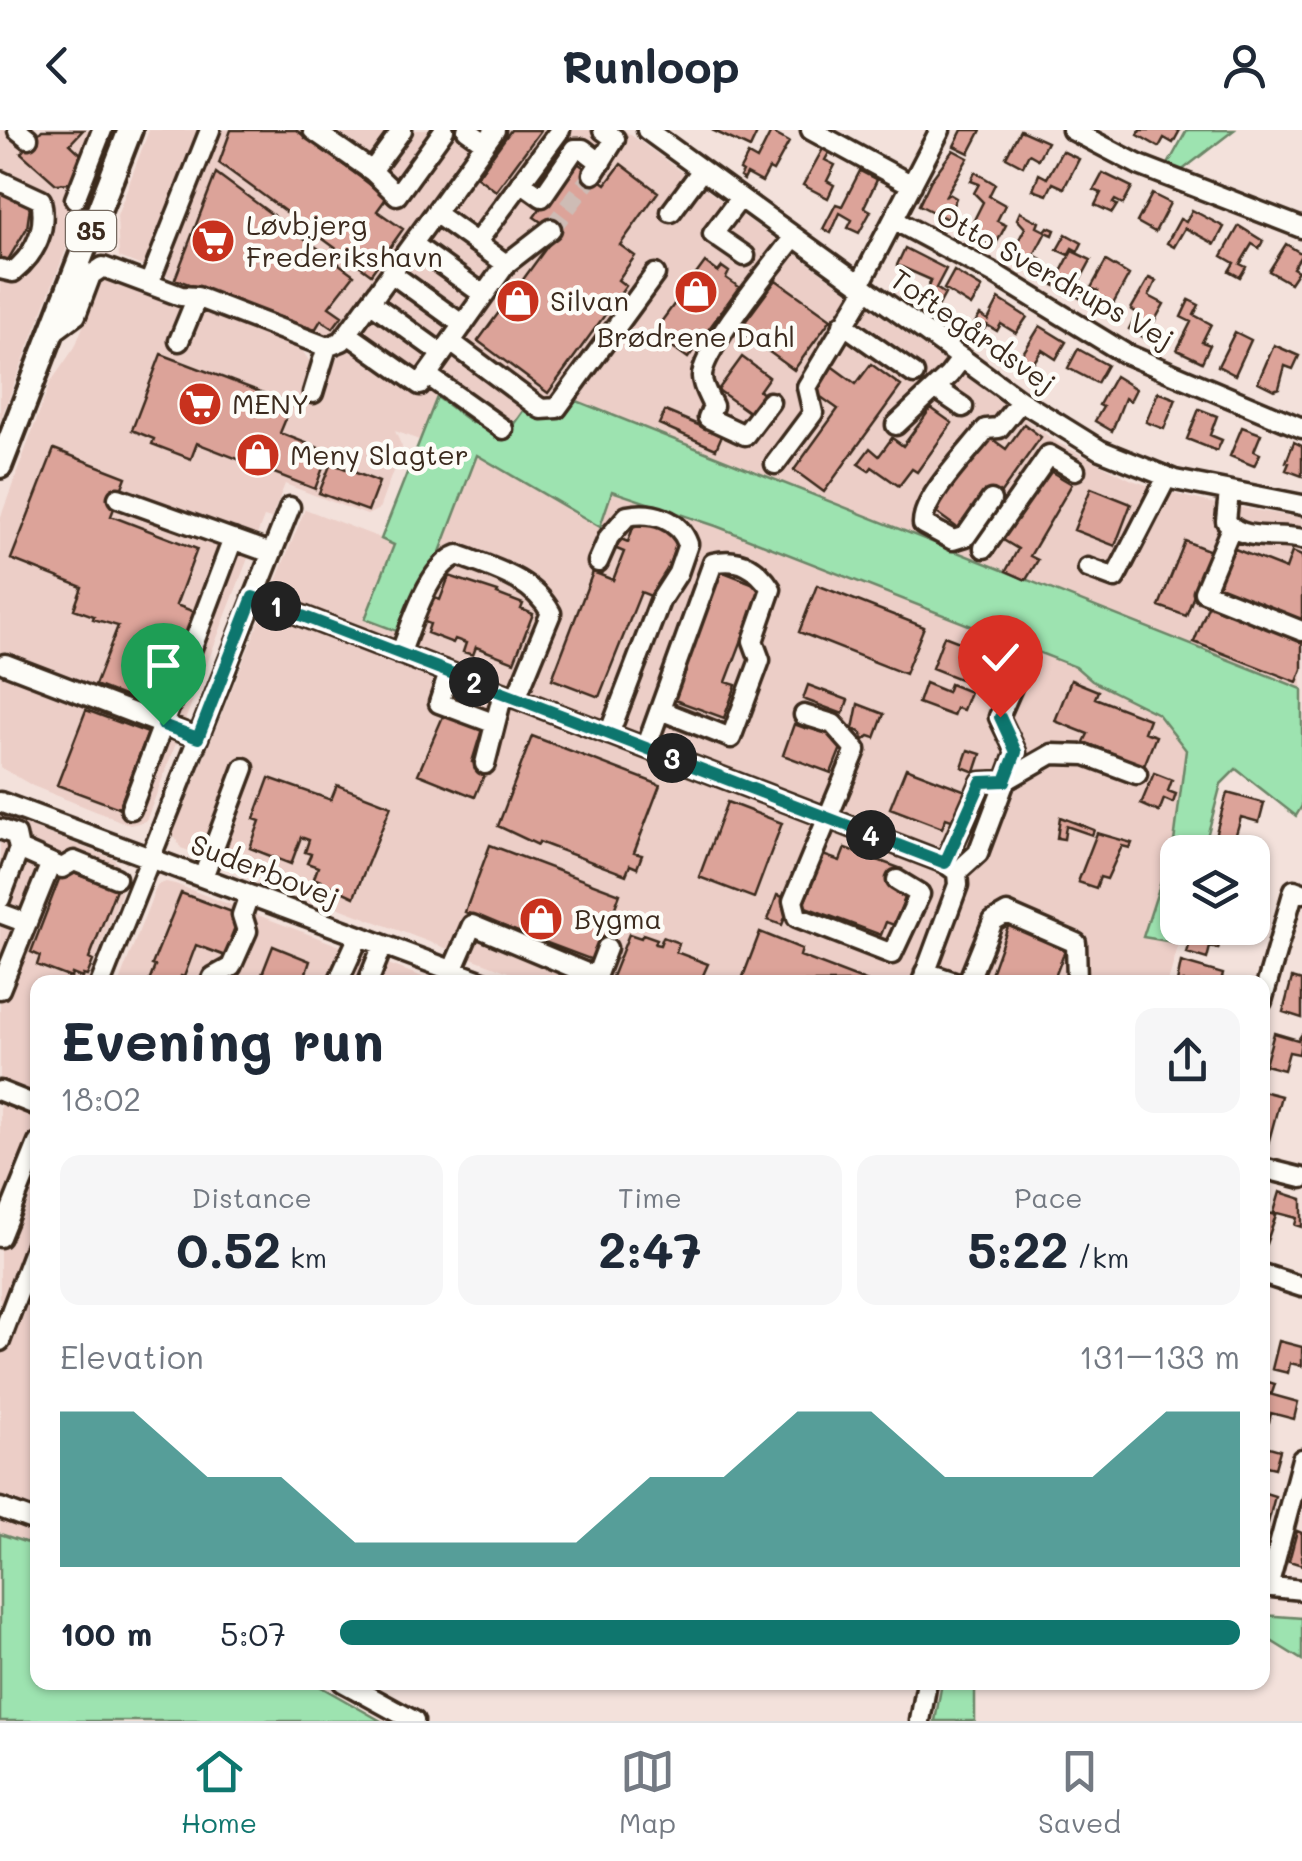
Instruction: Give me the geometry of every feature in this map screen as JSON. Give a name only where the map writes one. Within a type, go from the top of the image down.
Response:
[{"type":"main road","name":"35","points":[[0,466],[130,130]]},
{"type":"street","points":[[75,200],[102,130]]},
{"type":"street","points":[[149,284],[210,130]]},
{"type":"street","points":[[313,130],[397,195],[444,130]]},
{"type":"street","points":[[372,172],[402,130]]},
{"type":"street","points":[[313,393],[328,348],[348,334],[490,137],[467,130]]},
{"type":"street","points":[[477,242],[560,130]]},
{"type":"street","points":[[521,182],[542,196],[575,149],[583,150],[597,168],[615,139],[602,130]]},
{"type":"street","name":"Toftegårdsvej","points":[[646,130],[1021,401],[1078,436],[1138,467],[1167,477],[1302,506]]},
{"type":"street","points":[[811,130],[912,185]]},
{"type":"street","points":[[776,464],[812,414],[806,387],[863,286],[940,130]]},
{"type":"street","points":[[1072,130],[1138,165],[1302,228]]},
{"type":"street","points":[[671,212],[702,170]]},
{"type":"street","points":[[0,180],[41,200],[45,219],[26,261],[13,272],[0,269]]},
{"type":"street","points":[[740,198],[713,234],[746,256]]},
{"type":"street","points":[[435,213],[506,264]]},
{"type":"street","name":"Otto Sverdrups Vej","points":[[894,220],[994,274],[1124,353],[1302,428]]},
{"type":"street","points":[[348,334],[420,385],[506,264],[551,229]]},
{"type":"street","points":[[770,402],[745,435],[708,418],[713,406],[701,379],[704,363],[718,341],[794,236]]},
{"type":"street","points":[[413,244],[484,295]]},
{"type":"street","points":[[53,332],[76,315],[91,275],[98,268],[196,298],[328,348]]},
{"type":"street","points":[[391,273],[463,325]]},
{"type":"street","points":[[370,302],[541,409],[551,411],[655,274]]},
{"type":"street","points":[[180,342],[196,298]]},
{"type":"street","points":[[843,324],[914,374]]},
{"type":"street","points":[[896,426],[962,358]]},
{"type":"street","points":[[428,374],[503,429]]},
{"type":"street","points":[[936,388],[963,407]]},
{"type":"street","points":[[990,500],[966,536],[954,540],[923,524],[922,510],[936,488],[946,481],[986,430],[999,428],[1021,401]]},
{"type":"street","points":[[984,548],[1049,455],[1068,466],[1078,436]]},
{"type":"street","points":[[1088,568],[1115,578],[1167,477]]},
{"type":"street","points":[[1229,492],[1226,521],[1231,528],[1254,536],[1302,539]]},
{"type":"street","points":[[118,498],[272,552]]},
{"type":"street","points":[[104,975],[290,507]]},
{"type":"street","points":[[598,562],[617,526],[627,516],[656,515],[684,531],[688,544],[678,573],[660,601],[609,734]]},
{"type":"street","points":[[1231,528],[1204,592],[1302,630]]},
{"type":"street","points":[[131,810],[233,539]]},
{"type":"street","points":[[400,654],[427,588],[446,559],[458,555],[524,582],[542,595],[552,613],[493,723],[493,739],[485,764]]},
{"type":"street","points":[[646,748],[713,563],[730,560],[759,570],[771,589],[753,641],[760,660],[731,738],[660,710]]},
{"type":"street","points":[[253,597],[951,868],[958,886],[925,975]]},
{"type":"street","points":[[5,664],[198,738]]},
{"type":"street","points":[[449,672],[439,703],[493,723]]},
{"type":"street","points":[[951,868],[978,853],[1016,752],[1000,717],[1016,678]]},
{"type":"street","points":[[804,715],[833,724],[856,750],[792,901],[797,917],[892,954],[920,894],[898,880]]},
{"type":"street","points":[[1005,781],[1052,754],[1086,756],[1138,774]]},
{"type":"street","points":[[203,877],[244,768]]},
{"type":"street","name":"Suderbovej","points":[[0,788],[28,810]]},
{"type":"street","name":"Suderbovej","points":[[0,802],[383,945],[448,975]]},
{"type":"street","points":[[0,899],[12,838],[28,810]]},
{"type":"street","points":[[12,838],[62,868],[74,860],[85,832]]},
{"type":"street","points":[[74,860],[116,878]]},
{"type":"street","points":[[0,990],[51,863]]},
{"type":"street","points":[[1269,975],[1294,890],[1302,893]]},
{"type":"street","points":[[217,975],[231,967],[247,930],[242,915],[249,894]]},
{"type":"street","points":[[0,913],[26,924]]},
{"type":"street","points":[[971,975],[993,920],[1007,913],[1076,943],[1077,975]]},
{"type":"street","points":[[911,914],[943,924]]},
{"type":"street","points":[[450,975],[472,924],[584,975]]},
{"type":"street","points":[[341,975],[359,936]]},
{"type":"street","points":[[371,975],[383,945]]},
{"type":"street","points":[[597,975],[607,948]]},
{"type":"street","points":[[0,1091],[30,1103]]},
{"type":"street","points":[[30,1163],[0,1238],[30,1245]]},
{"type":"street","points":[[1270,1170],[1302,1178]]},
{"type":"street","points":[[0,1340],[6,1304],[30,1258]]},
{"type":"street","points":[[1270,1277],[1302,1287]]},
{"type":"street","points":[[1270,1569],[1302,1459]]},
{"type":"street","points":[[0,1508],[30,1519]]},
{"type":"street","points":[[1270,1587],[1302,1590]]},
{"type":"street","points":[[358,1690],[414,1721]]},
{"type":"street","points":[[920,1721],[926,1690]]},
{"type":"shaded area","points":[[0,130],[112,130],[0,421]]},
{"type":"shaded area","points":[[149,130],[624,130],[1058,443],[1132,480],[1170,493],[1302,518],[1302,689],[562,412],[548,419],[525,408],[512,426],[472,423],[437,398],[419,440],[395,431],[402,447],[379,509],[367,515],[285,484],[271,519],[264,517],[146,821],[130,825],[33,786],[0,767],[0,519],[50,383],[75,347],[100,282],[122,279],[299,346],[310,362],[310,371],[328,378],[343,345],[119,257],[117,216]]},
{"type":"shaded area","points":[[477,454],[599,526],[611,490],[716,526],[1076,667],[1092,681],[1158,714],[1186,750],[1175,835],[1160,835],[1160,886],[1144,937],[1160,940],[1160,945],[1178,945],[1170,975],[517,975],[181,848],[173,834],[305,509],[437,560]]},
{"type":"shaded area","points":[[0,815],[114,859],[123,871],[121,894],[90,975],[30,975],[30,1544],[0,1534]]},
{"type":"shaded area","points":[[175,884],[417,975],[122,975],[157,885]]},
{"type":"green space","points":[[1187,130],[1234,130],[1176,175],[1166,168]]},
{"type":"green space","points":[[437,397],[471,422],[478,415],[513,425],[525,408],[548,419],[562,412],[572,399],[1302,689],[1302,806],[1296,816],[1236,769],[1221,784],[1208,835],[1175,835],[1186,750],[1158,714],[1092,681],[1076,667],[716,526],[612,491],[600,527],[477,455],[437,560],[402,633],[365,619],[394,545],[381,539]]},
{"type":"green space","points":[[1160,885],[1160,940],[1143,937]]},
{"type":"green space","points":[[0,1534],[30,1544],[30,1690],[326,1690],[381,1721],[0,1721]]},
{"type":"green space","points":[[1270,1616],[1302,1618],[1302,1660],[1270,1640]]},
{"type":"green space","points":[[941,1690],[975,1690],[975,1721],[935,1721]]},
{"type":"building","points":[[42,130],[83,130],[70,144],[82,155],[83,168],[69,183],[56,184],[21,153]]},
{"type":"building","points":[[231,130],[296,130],[387,197],[377,211],[403,229],[371,274],[219,163]]},
{"type":"building","points":[[511,130],[541,130],[496,191],[477,177]]},
{"type":"building","points":[[712,130],[751,130],[757,133],[750,148]]},
{"type":"building","points":[[962,130],[981,130],[969,153],[954,146]]},
{"type":"building","points":[[1020,130],[1047,142],[1038,159],[1029,154],[1023,166],[1006,157]]},
{"type":"building","points":[[1140,130],[1180,130],[1173,143],[1164,138],[1159,147],[1138,135]]},
{"type":"building","points":[[771,132],[789,142],[773,171],[769,169],[762,182],[747,174],[744,180],[740,170],[748,155],[757,160]]},
{"type":"building","points":[[824,147],[830,151],[825,160],[835,165],[827,181],[834,185],[828,198],[803,185]]},
{"type":"building","points":[[953,150],[968,158],[945,197],[949,194],[956,198],[947,219],[919,205]]},
{"type":"building","points":[[1062,151],[1079,159],[1064,188],[1053,183],[1047,195],[1033,190],[1039,174],[1047,178]]},
{"type":"building","points":[[575,161],[606,184],[621,164],[658,192],[620,245],[635,256],[618,280],[626,286],[548,393],[478,341],[557,233],[534,217]]},
{"type":"building","points":[[860,171],[877,180],[864,207],[871,211],[859,233],[848,228],[852,220],[840,213],[831,233],[823,229],[836,204],[842,206]]},
{"type":"building","points":[[975,172],[995,184],[989,196],[1005,205],[997,221],[1006,225],[994,248],[967,234],[983,202],[974,193],[979,184],[971,181]]},
{"type":"building","points":[[216,173],[354,275],[329,307],[342,316],[333,328],[321,320],[315,330],[175,279]]},
{"type":"building","points":[[1103,173],[1132,187],[1123,204],[1115,200],[1117,205],[1112,213],[1095,205],[1101,193],[1094,190]]},
{"type":"building","points":[[0,188],[31,200],[27,228],[8,260],[0,257]]},
{"type":"building","points":[[1152,194],[1170,203],[1155,232],[1137,222]]},
{"type":"building","points":[[1192,210],[1224,227],[1215,244],[1185,228],[1174,247],[1167,243],[1180,219],[1186,222]]},
{"type":"building","points":[[1020,212],[1039,222],[1037,227],[1055,230],[1053,235],[1046,232],[1034,255],[1041,259],[1035,270],[1010,257],[1025,228],[1017,219]]},
{"type":"building","points":[[1239,226],[1263,241],[1259,248],[1252,244],[1240,264],[1246,267],[1240,277],[1229,271],[1234,263],[1222,256]]},
{"type":"building","points":[[1066,234],[1082,243],[1078,251],[1072,248],[1068,255],[1057,250]]},
{"type":"building","points":[[1286,244],[1302,254],[1290,283],[1269,271]]},
{"type":"building","points":[[905,248],[946,269],[936,288],[945,294],[939,305],[924,296],[931,280],[897,265]]},
{"type":"building","points":[[1072,251],[1091,260],[1077,286],[1084,290],[1080,298],[1054,285]]},
{"type":"building","points":[[1106,261],[1129,275],[1112,306],[1119,310],[1114,318],[1090,306],[1098,291],[1091,288]]},
{"type":"building","points":[[705,262],[718,272],[722,267],[729,272],[726,278],[739,287],[688,358],[653,333]]},
{"type":"building","points":[[954,271],[982,288],[971,306],[944,289]]},
{"type":"building","points":[[1149,278],[1156,281],[1149,296],[1164,304],[1145,338],[1129,329],[1137,313],[1131,309]]},
{"type":"building","points":[[776,280],[831,319],[794,370],[739,330]]},
{"type":"building","points":[[999,299],[1027,317],[1016,333],[1001,324],[997,331],[987,325],[982,332],[973,326],[980,315],[988,320]]},
{"type":"building","points":[[1189,300],[1199,305],[1194,315],[1211,324],[1202,342],[1210,345],[1202,362],[1177,350],[1191,322],[1181,317]]},
{"type":"building","points":[[1040,326],[1066,342],[1056,359],[1042,350],[1032,365],[1020,358]]},
{"type":"building","points":[[1235,332],[1251,340],[1235,375],[1218,366]]},
{"type":"building","points":[[1274,345],[1299,356],[1293,369],[1285,366],[1279,388],[1274,390],[1258,382]]},
{"type":"building","points":[[1078,349],[1107,365],[1097,383],[1068,368]]},
{"type":"building","points":[[161,354],[292,404],[280,433],[329,452],[315,489],[197,443],[191,459],[152,444],[154,439],[132,430]]},
{"type":"building","points":[[742,357],[769,377],[759,391],[769,399],[756,417],[718,390]]},
{"type":"building","points":[[871,364],[901,386],[824,492],[794,470],[838,409],[811,390],[830,365],[856,384]]},
{"type":"building","points":[[1115,376],[1136,389],[1130,401],[1125,398],[1112,431],[1095,421]]},
{"type":"building","points":[[1158,392],[1176,399],[1164,429],[1146,422]]},
{"type":"building","points":[[931,408],[952,423],[917,472],[912,469],[899,486],[872,467],[869,471],[858,464],[870,448],[879,456],[892,438],[903,446]]},
{"type":"building","points":[[1199,409],[1217,416],[1210,435],[1222,440],[1217,451],[1187,439]]},
{"type":"building","points":[[665,411],[722,435],[716,449],[659,424]]},
{"type":"building","points":[[1024,424],[1041,437],[996,500],[986,493],[959,529],[934,511],[988,436],[1006,449]]},
{"type":"building","points":[[1242,427],[1261,434],[1254,451],[1260,454],[1254,466],[1230,456]]},
{"type":"building","points":[[1294,442],[1302,446],[1302,476],[1286,470]]},
{"type":"building","points":[[54,449],[126,477],[111,516],[197,549],[176,605],[195,612],[157,709],[95,685],[118,626],[74,609],[82,587],[11,559]]},
{"type":"building","points":[[331,463],[379,482],[368,511],[319,493]]},
{"type":"building","points":[[1043,467],[1072,484],[1030,556],[1038,560],[1026,580],[1006,571],[1018,549],[1000,538]]},
{"type":"building","points":[[1091,488],[1131,504],[1115,546],[1074,530]]},
{"type":"building","points":[[636,519],[680,536],[656,598],[641,592],[599,697],[552,679],[593,572],[613,580],[624,552],[612,547],[616,537],[628,542]]},
{"type":"building","points":[[1185,541],[1211,551],[1186,616],[1159,606]]},
{"type":"building","points":[[1230,547],[1286,569],[1292,552],[1302,556],[1302,624],[1214,589]]},
{"type":"building","points":[[721,571],[762,587],[726,682],[736,685],[724,718],[672,699]]},
{"type":"building","points":[[449,576],[498,592],[523,604],[521,609],[533,614],[514,662],[476,647],[473,655],[463,652],[466,643],[455,639],[453,643],[427,633],[430,624],[417,619],[427,595],[440,600]]},
{"type":"building","points":[[817,585],[924,627],[905,674],[799,632]]},
{"type":"building","points":[[1210,601],[1302,637],[1302,669],[1297,682],[1194,642]]},
{"type":"building","points":[[944,636],[993,655],[980,687],[932,668]]},
{"type":"building","points":[[1071,680],[1098,691],[1095,698],[1149,719],[1144,732],[1156,736],[1144,766],[1084,742],[1088,734],[1055,721]]},
{"type":"building","points":[[925,683],[947,692],[950,684],[970,692],[963,710],[956,708],[953,716],[918,703]]},
{"type":"building","points":[[808,685],[848,700],[843,714],[803,699]]},
{"type":"building","points":[[858,704],[884,714],[875,738],[869,736],[863,741],[862,733],[853,729]]},
{"type":"building","points":[[86,710],[148,733],[119,808],[57,785]]},
{"type":"building","points":[[444,714],[482,729],[472,762],[487,768],[475,797],[418,774]]},
{"type":"building","points":[[807,721],[834,730],[831,738],[843,743],[831,773],[783,755],[794,724],[805,728]]},
{"type":"building","points":[[532,736],[660,785],[634,853],[642,855],[637,868],[630,865],[626,875],[539,842],[538,845],[498,826]]},
{"type":"building","points":[[968,750],[981,754],[975,772],[962,767]]},
{"type":"building","points":[[906,768],[966,791],[954,821],[946,818],[942,828],[890,808]]},
{"type":"building","points":[[1154,773],[1172,780],[1168,791],[1176,794],[1173,803],[1164,799],[1159,812],[1141,804]]},
{"type":"building","points":[[269,778],[331,800],[337,785],[391,806],[354,897],[314,878],[318,867],[307,863],[311,854],[305,852],[309,840],[301,837],[291,864],[250,848],[260,821],[254,819]]},
{"type":"building","points":[[1227,793],[1264,803],[1259,822],[1241,817],[1236,835],[1215,835]]},
{"type":"building","points":[[727,802],[782,823],[754,898],[699,877]]},
{"type":"building","points":[[1060,817],[1094,830],[1092,835],[1066,826],[1064,839],[1057,838]]},
{"type":"building","points":[[1097,833],[1132,843],[1130,848],[1122,846],[1107,879],[1100,877],[1096,888],[1078,882]]},
{"type":"building","points":[[490,845],[620,894],[595,961],[465,912]]},
{"type":"building","points":[[845,848],[902,869],[896,883],[909,888],[894,925],[886,922],[881,935],[803,906],[823,855],[840,861]]},
{"type":"building","points":[[63,869],[116,889],[89,959],[93,961],[87,975],[63,975],[37,965],[40,956],[31,952]]},
{"type":"building","points":[[181,893],[240,915],[228,957],[196,945],[185,975],[152,975],[155,966],[152,965]]},
{"type":"building","points":[[777,895],[792,900],[782,925],[768,920]]},
{"type":"building","points":[[1010,921],[1068,943],[1056,975],[991,975]]},
{"type":"building","points":[[760,932],[802,949],[800,956],[850,975],[744,975]]},
{"type":"building","points":[[629,934],[641,938],[643,934],[657,939],[655,944],[660,945],[663,937],[679,943],[676,952],[708,964],[703,975],[613,975]]},
{"type":"building","points":[[1189,945],[1219,945],[1218,949],[1210,947],[1207,959],[1187,953]]},
{"type":"building","points":[[273,946],[310,961],[306,973],[310,975],[262,975]]},
{"type":"building","points":[[1181,962],[1223,974],[1223,975],[1178,975]]},
{"type":"building","points":[[1292,978],[1302,981],[1302,1018],[1283,1012]]},
{"type":"building","points":[[1274,1033],[1298,1040],[1302,1034],[1299,1054],[1289,1052],[1284,1070],[1270,1066]]},
{"type":"building","points":[[1270,1093],[1281,1096],[1270,1137]]},
{"type":"building","points":[[1280,1192],[1302,1199],[1302,1227],[1295,1225],[1297,1218],[1274,1212]]},
{"type":"building","points":[[1279,1341],[1302,1347],[1302,1366],[1290,1363],[1288,1373],[1272,1369]]},
{"type":"building","points":[[1270,1394],[1298,1402],[1294,1419],[1271,1413],[1270,1418]]},
{"type":"building","points":[[1270,1447],[1280,1450],[1275,1468],[1270,1467]]},
{"type":"building","points":[[1297,1531],[1302,1533],[1302,1565],[1289,1561]]},
{"type":"tunnel","points":[[551,229],[593,174]]},
{"type":"place","name":"Løvbjerg Frederikshavn","points":[[213,241]]},
{"type":"place","name":"Brødrene Dahl","points":[[696,292]]},
{"type":"place","name":"Silvan","points":[[518,301]]},
{"type":"place","name":"MENY","points":[[200,404]]},
{"type":"place","name":"Meny Slagter","points":[[258,455]]},
{"type":"place","name":"Bygma","points":[[541,919]]},
{"type":"route","points":[[163,725],[198,738],[253,597],[945,863],[981,782],[1005,781],[1016,752],[1000,717]]}]
